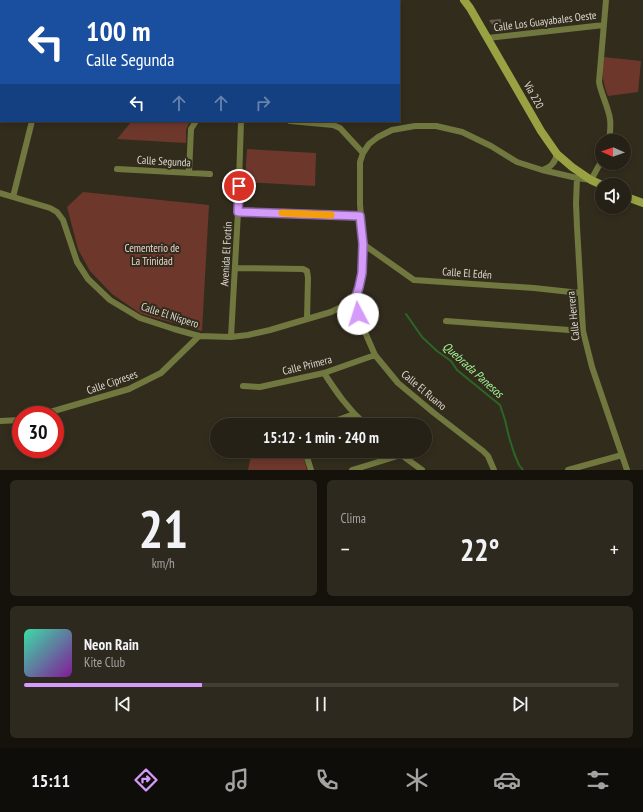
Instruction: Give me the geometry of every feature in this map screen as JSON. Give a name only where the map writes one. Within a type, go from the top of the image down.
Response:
[{"type":"main road","name":"Vía 220","points":[[464,0],[488,38],[541,132],[557,154],[572,167],[595,182]]},
{"type":"main road","points":[[631,199],[643,203]]},
{"type":"street","points":[[606,0],[600,88],[610,120],[610,134]]},
{"type":"street","name":"Calle Los Guayabales Oeste","points":[[488,38],[604,25]]},
{"type":"street","points":[[13,197],[32,122]]},
{"type":"street","points":[[189,173],[191,129],[195,122]]},
{"type":"street","name":"Avenida El Fortín","points":[[231,337],[236,268],[241,122]]},
{"type":"street","points":[[304,122],[333,125],[340,128],[363,153]]},
{"type":"street","points":[[355,300],[362,273],[363,244],[360,216],[360,162],[363,153],[369,144],[378,137],[392,130],[415,126],[436,126],[462,132],[491,146],[517,162],[542,170],[591,180],[596,170]]},
{"type":"street","points":[[542,170],[553,165],[557,154]]},
{"type":"street","name":"Calle Segunda","points":[[117,169],[210,174]]},
{"type":"street","name":"Calle Herrera","points":[[577,178],[576,203],[583,331],[592,367],[627,470]]},
{"type":"street","name":"Calle El Níspero","points":[[0,193],[50,208],[57,212],[63,220],[77,262],[88,279],[110,300],[140,318],[174,329],[200,336],[231,337],[248,335],[330,312],[355,300]]},
{"type":"street","points":[[238,212],[360,216]]},
{"type":"street","name":"Calle El Edén","points":[[363,244],[414,280],[534,288],[580,293]]},
{"type":"street","points":[[236,268],[303,269],[307,272],[308,278],[307,319]]},
{"type":"street","name":"Calle El Ruano","points":[[355,300],[364,330],[375,355],[398,383],[483,451],[488,456],[494,470]]},
{"type":"street","points":[[446,321],[583,331]]},
{"type":"street","name":"Calle Cipreses","points":[[64,408],[129,389],[161,374],[200,336]]},
{"type":"street","name":"Calle Primera","points":[[243,386],[260,387],[324,373],[375,355]]},
{"type":"street","points":[[324,373],[338,395],[358,418]]},
{"type":"street","points":[[343,418],[354,414]]},
{"type":"street","points":[[0,421],[12,420]]},
{"type":"street","points":[[568,470],[622,455]]},
{"type":"street","points":[[307,458],[311,470]]},
{"type":"street","points":[[352,470],[385,458]]},
{"type":"street","points":[[406,458],[422,470]]},
{"type":"green space","points":[[604,57],[641,61],[638,92],[608,96],[603,77]]},
{"type":"green space","points":[[131,122],[190,122],[186,130],[186,143],[117,139]]},
{"type":"green space","points":[[247,149],[316,153],[315,186],[245,182]]},
{"type":"green space","name":"Cementerio de La Trinidad","points":[[83,192],[209,205],[202,331],[141,314],[112,294],[90,271],[78,249],[67,207]]},
{"type":"green space","points":[[251,458],[304,458],[307,470],[248,470]]},
{"type":"building","points":[[501,19],[501,28],[496,28],[493,26],[489,20]]},
{"type":"waterway","name":"Quebrada Panesos","points":[[406,314],[422,337],[437,351],[451,361],[457,370],[500,405],[514,453],[523,470]]},
{"type":"slow traffic","points":[[282,213],[331,215]]},
{"type":"route","points":[[239,186],[238,212],[360,216],[363,244],[362,273],[355,300],[358,314]]}]
